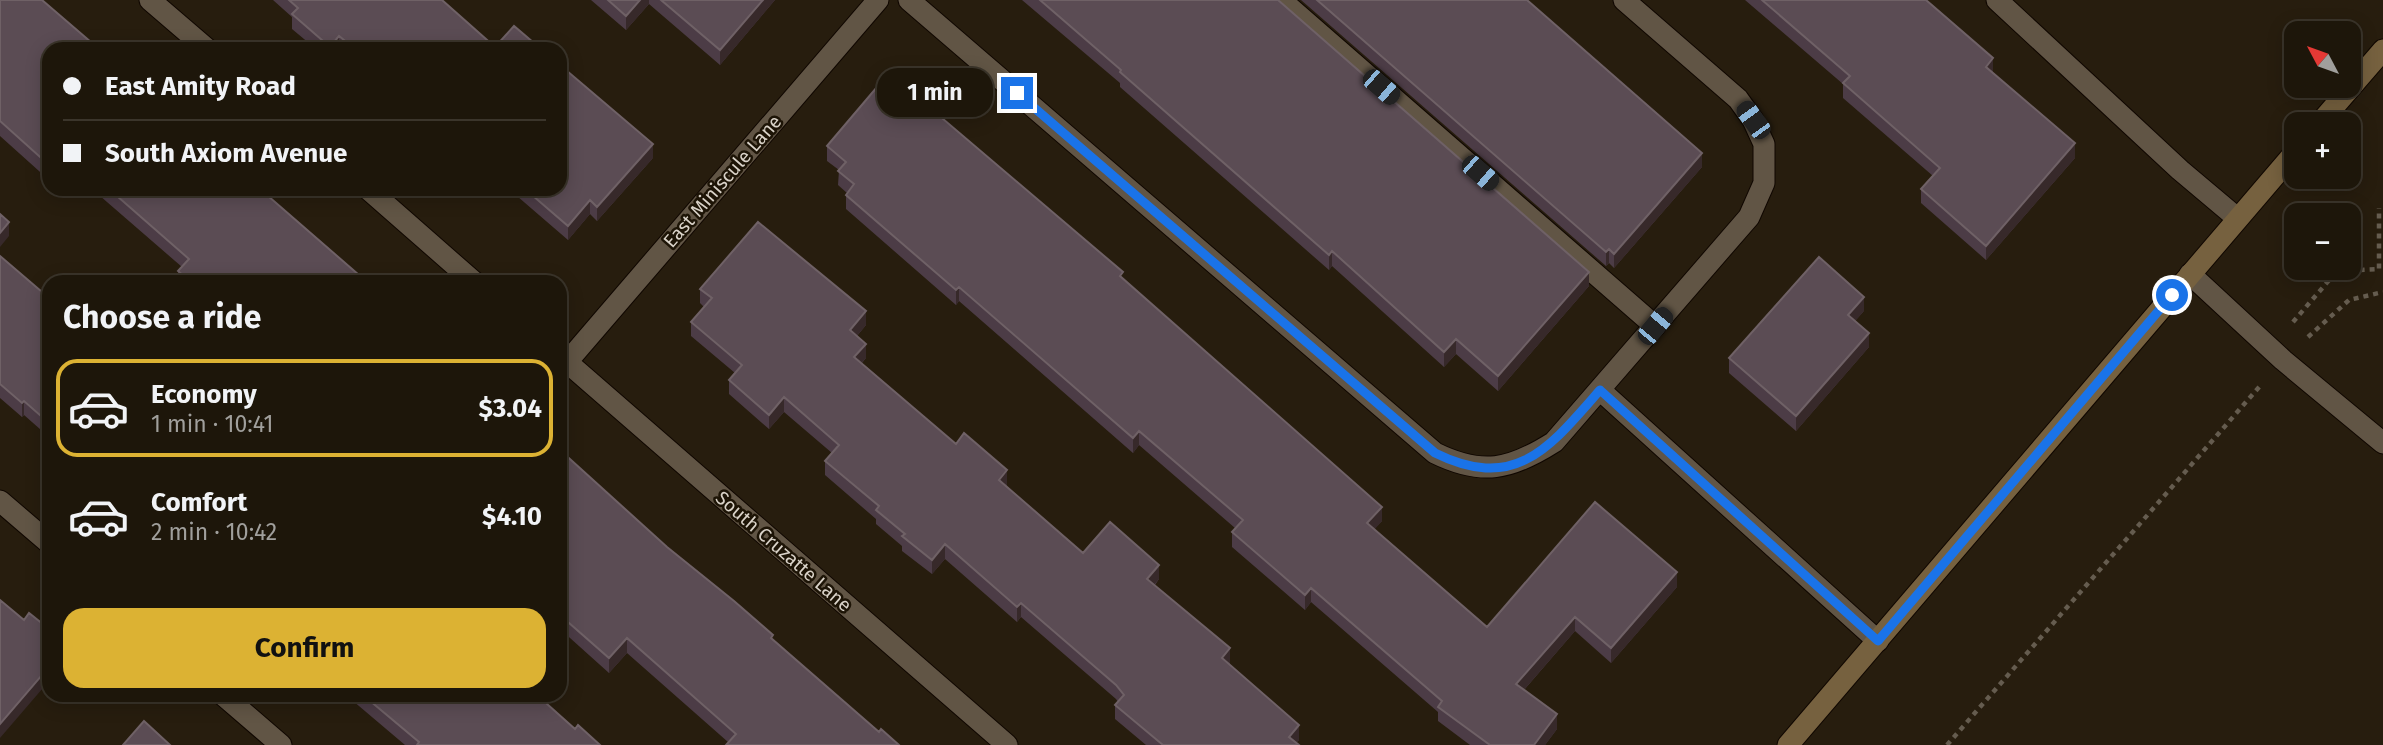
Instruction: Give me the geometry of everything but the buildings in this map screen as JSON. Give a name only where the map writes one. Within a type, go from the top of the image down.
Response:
[{"type":"street","points":[[150,0],[198,42]]},
{"type":"street","name":"East Miniscule Lane","points":[[567,356],[878,0]]},
{"type":"street","points":[[909,0],[1435,453],[1458,464],[1485,469],[1523,462],[1554,442],[1749,217],[1765,183],[1764,145],[1753,120],[1738,99],[1624,0]]},
{"type":"street","points":[[1281,0],[1655,326]]},
{"type":"street","points":[[1997,0],[2180,170],[2237,218]]},
{"type":"street","points":[[2329,112],[2383,50]]},
{"type":"street","points":[[1788,745],[2284,165]]},
{"type":"street","points":[[376,196],[466,275]]},
{"type":"street","points":[[2190,274],[2277,354],[2383,443]]},
{"type":"street","name":"South Cruzatte Lane","points":[[567,362],[1007,745]]},
{"type":"street","points":[[1600,390],[1878,641]]},
{"type":"street","points":[[0,501],[42,537]]},
{"type":"street","points":[[231,702],[281,745]]},
{"type":"path","points":[[1947,745],[2277,354],[2337,271],[2379,269],[2379,208]]},
{"type":"path","points":[[2277,354],[2350,300],[2383,292]]},
{"type":"route","points":[[1017,93],[1435,453],[1458,464],[1485,469],[1523,462],[1554,442],[1600,390],[1878,641],[2172,295]]}]
